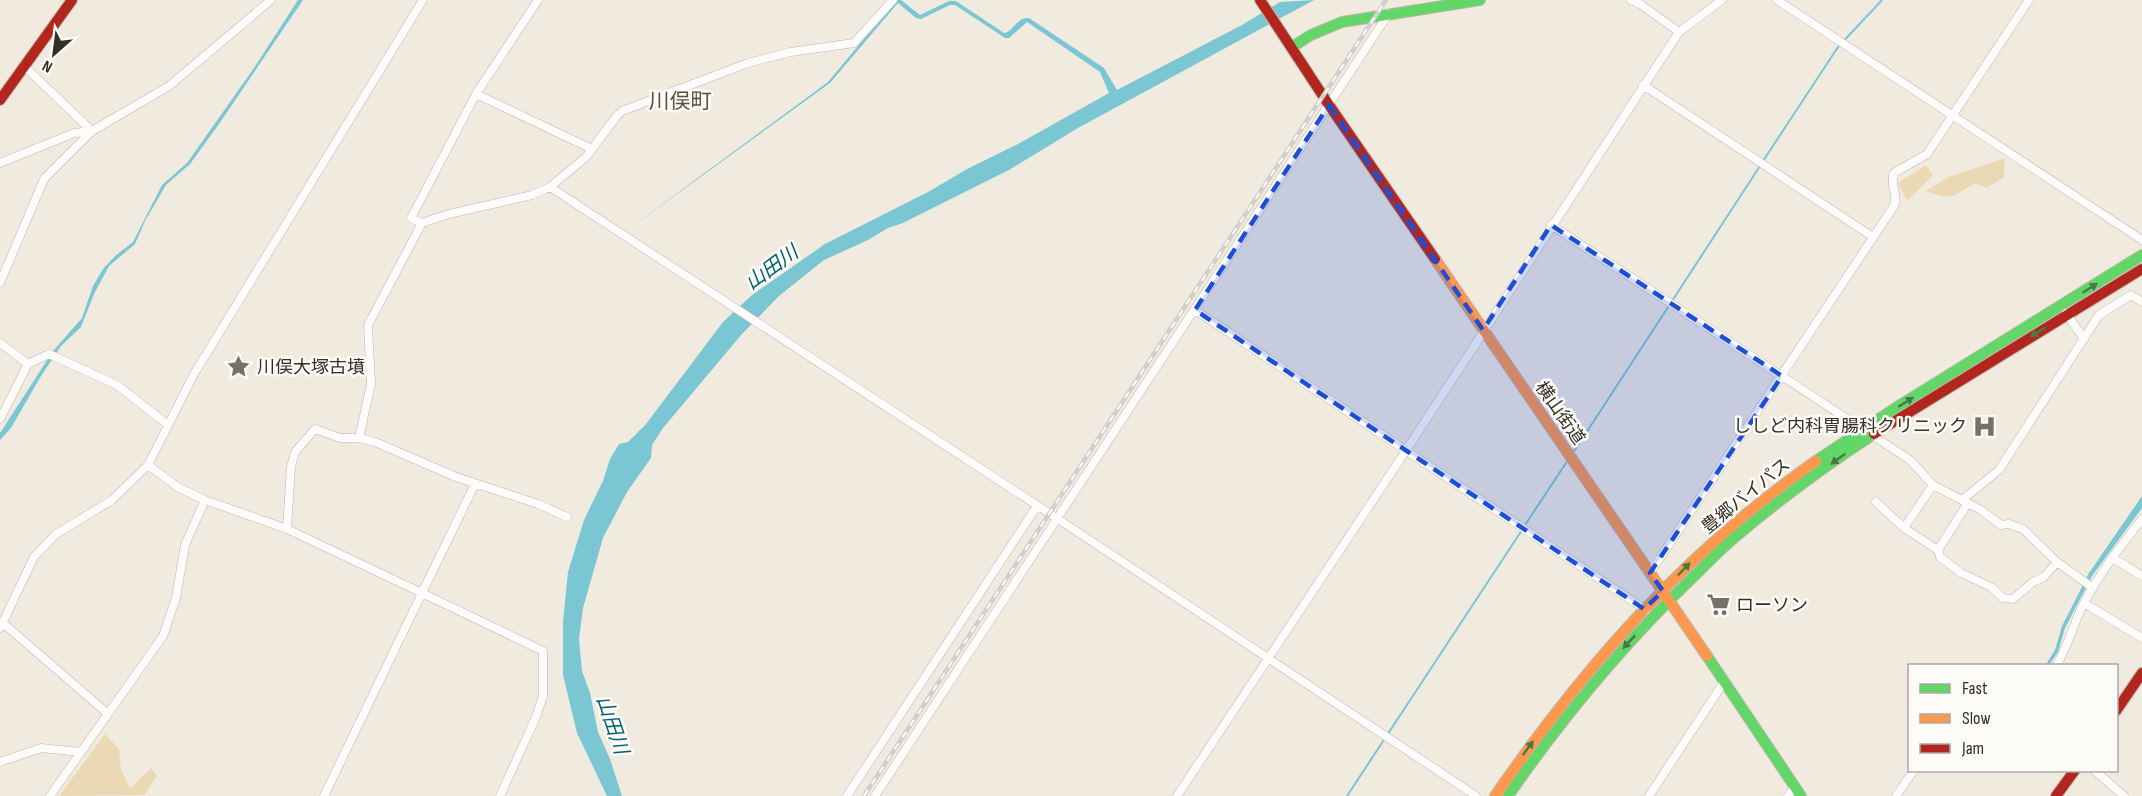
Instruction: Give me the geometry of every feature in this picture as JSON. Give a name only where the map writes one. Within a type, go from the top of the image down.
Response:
[{"type":"main road","points":[[0,100],[72,0]]},
{"type":"main road","name":"横山街道","points":[[1260,0],[1329,105],[1670,601],[1801,796]]},
{"type":"main road","points":[[1292,47],[1311,35],[1342,22],[1480,0]]},
{"type":"main road","name":"豊郷バイパス","points":[[1508,796],[1543,745],[1613,659],[1653,616],[1734,538],[1872,435],[2064,310],[2142,255]]},
{"type":"main road","name":"豊郷バイパス","points":[[1495,796],[1540,732],[1644,609],[1726,531],[1797,475],[1861,429],[2064,310],[2142,269]]},
{"type":"main road","points":[[2118,708],[2142,674]]},
{"type":"main road","points":[[2056,796],[2074,772]]},
{"type":"street","points":[[0,283],[44,179],[92,131],[169,86],[271,0]]},
{"type":"street","points":[[108,714],[2,626],[18,589],[34,557],[56,534],[112,500],[148,465],[194,374],[423,0]]},
{"type":"street","points":[[538,0],[476,94],[411,218],[422,223],[449,214],[532,195],[550,187],[586,157],[622,111],[748,63],[790,52],[854,43],[893,0]]},
{"type":"street","points":[[1631,0],[1679,32]]},
{"type":"street","points":[[1177,796],[1679,32],[1722,0]]},
{"type":"street","points":[[1777,0],[2142,240]]},
{"type":"street","points":[[1650,573],[1896,201],[1892,178],[1894,173],[1926,154],[2029,0]]},
{"type":"street","points":[[875,796],[1389,13]]},
{"type":"street","points":[[24,66],[92,131]]},
{"type":"street","points":[[1643,85],[1873,237]]},
{"type":"street","points":[[476,94],[592,149]]},
{"type":"street","points":[[0,163],[74,133],[92,131]]},
{"type":"street","points":[[550,187],[1268,657],[1476,796]]},
{"type":"street","points":[[359,438],[371,384],[368,325],[422,223]]},
{"type":"street","points":[[1551,225],[1910,460],[1933,484],[1981,510],[2001,525],[2009,524],[2022,529],[2058,562],[2093,588]]},
{"type":"street","points":[[1938,550],[1965,501],[1999,470],[2098,315],[2131,295],[2142,302]]},
{"type":"street","points":[[1195,310],[1407,449],[1653,616]]},
{"type":"street","points":[[2064,310],[2084,339]]},
{"type":"street","points":[[0,343],[28,364]]},
{"type":"street","points":[[0,419],[28,364],[49,354],[117,385],[168,425]]},
{"type":"street","points":[[287,529],[291,466],[295,452],[315,429],[340,438],[359,438],[375,442],[475,484],[538,504],[567,517]]},
{"type":"street","points":[[148,465],[179,488],[205,500],[287,529],[543,651],[543,696],[536,717],[500,796]]},
{"type":"street","points":[[324,796],[475,484]]},
{"type":"street","points":[[1904,528],[1933,484]]},
{"type":"street","points":[[50,796],[163,636],[176,598],[185,545],[205,500]]},
{"type":"street","points":[[1876,502],[1904,528],[1938,550],[1940,557],[1961,573],[1991,587],[2003,598],[2013,599],[2032,582],[2044,577],[2058,562]]},
{"type":"street","points":[[847,796],[1037,506]]},
{"type":"street","points":[[2057,664],[2084,603],[2112,558],[2142,519]]},
{"type":"street","points":[[2112,558],[2142,576]]},
{"type":"street","points":[[2084,603],[2142,638]]},
{"type":"street","points":[[1649,796],[1724,682]]},
{"type":"street","points":[[0,762],[41,748],[81,752]]},
{"type":"street","points":[[1896,796],[1913,772]]},
{"type":"street","points":[[2095,772],[2124,796]]},
{"type":"street","points":[[1788,796],[1795,786]]},
{"type":"highlighted area","points":[[1329,105],[1483,330],[1551,225],[1782,376],[1650,573],[1663,591],[1644,609],[1195,310]]},
{"type":"shaded area","points":[[2005,158],[2004,177],[1987,188],[1975,183],[1952,196],[1942,196],[1926,191],[1948,177]]},
{"type":"shaded area","points":[[1926,165],[1933,175],[1907,201],[1898,183]]},
{"type":"shaded area","points":[[105,734],[119,749],[121,770],[130,788],[151,768],[157,776],[144,795],[59,796]]},
{"type":"water","points":[[298,0],[303,0],[219,124],[190,164],[166,185],[145,221],[135,244],[109,266],[94,294],[81,327],[61,346],[11,428],[0,440],[0,433],[53,351],[82,318],[93,286],[103,269],[133,242],[162,185],[187,163],[254,68]]},
{"type":"water","points":[[896,0],[901,0],[920,15],[949,1],[956,1],[1004,33],[1021,20],[1029,18],[1104,68],[1117,90],[1242,25],[1280,2],[1314,0],[1078,128],[1009,170],[824,260],[779,296],[742,334],[663,428],[652,445],[651,458],[627,492],[603,538],[583,608],[579,639],[582,671],[590,693],[598,732],[622,796],[607,796],[577,733],[563,675],[563,621],[568,572],[584,520],[603,481],[610,459],[619,444],[628,442],[646,424],[723,322],[752,295],[825,244],[928,192],[1109,93],[1100,72],[1027,22],[1009,38],[1005,38],[955,5],[950,5],[921,19],[916,18],[898,3],[830,83],[626,231],[828,82]]},
{"type":"water","points":[[2142,496],[2142,508],[2092,576],[2065,628],[2058,652],[2050,664],[2046,664],[2055,650],[2062,626],[2089,573]]},
{"type":"waterway","points":[[1763,161],[1838,47],[1882,0]]},
{"type":"waterway","points":[[1573,453],[1760,166]]},
{"type":"waterway","points":[[1525,525],[1568,460]]},
{"type":"waterway","points":[[1347,796],[1522,530]]},
{"type":"railway","points":[[864,796],[1386,0]]},
{"type":"traffic: fast","points":[[1292,47],[1311,35],[1342,22],[1480,0]]},
{"type":"traffic: fast","points":[[1816,461],[1897,407],[2142,255]]},
{"type":"traffic: fast","points":[[1508,796],[1593,684],[1640,631],[1712,558],[1786,496],[1874,434]]},
{"type":"traffic: fast","points":[[1707,656],[1801,796]]},
{"type":"traffic: slow","points":[[1435,259],[1707,656]]},
{"type":"traffic: slow","points":[[1495,796],[1565,702],[1640,614],[1723,533],[1816,461]]},
{"type":"traffic: jam","points":[[0,100],[72,0]]},
{"type":"traffic: jam","points":[[1260,0],[1435,259]]},
{"type":"traffic: jam","points":[[1874,434],[2142,269]]},
{"type":"traffic: jam","points":[[2118,708],[2142,673]]},
{"type":"traffic: jam","points":[[2056,796],[2074,772]]},
{"type":"place","name":"川俣大塚古墳","points":[[239,367]]},
{"type":"place","name":"ししど内科胃腸科クリニック","points":[[1985,426]]},
{"type":"place","name":"ローソン","points":[[1718,605]]},
{"type":"district","name":"川俣町","points":[[680,101]]},
{"type":"water label","name":"山田川","points":[[772,268]]},
{"type":"water label","name":"山田川","points":[[612,725]]}]
